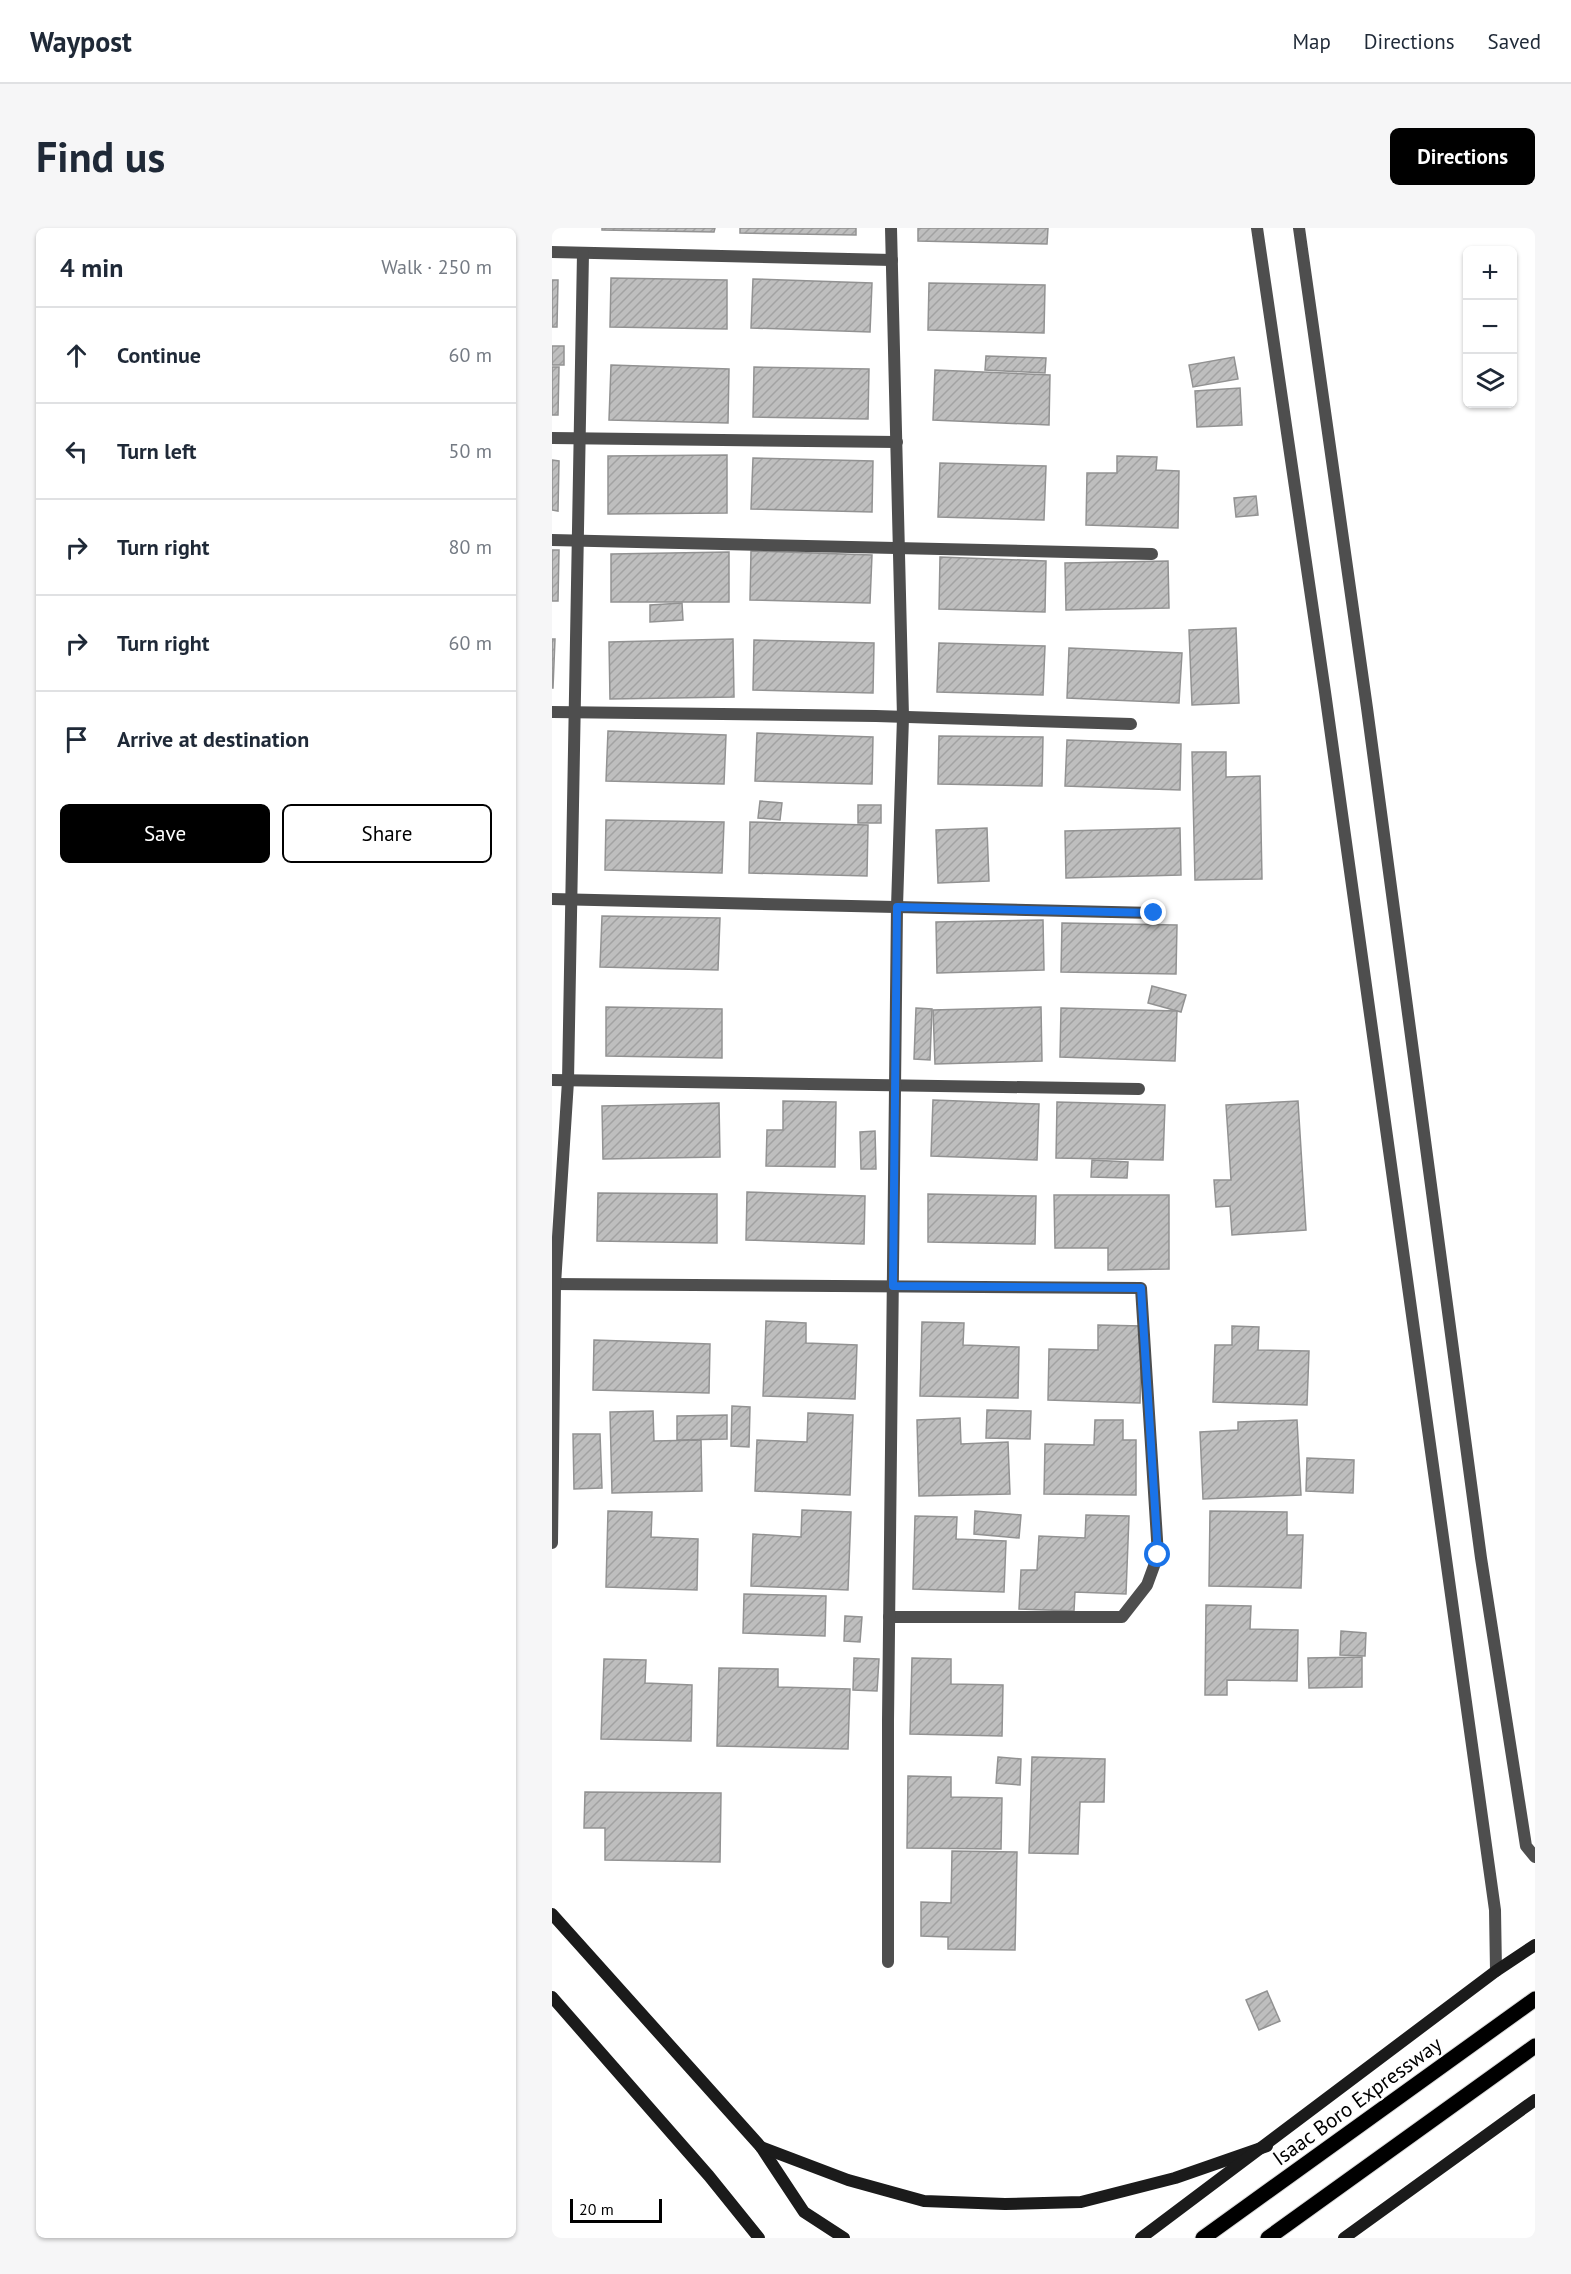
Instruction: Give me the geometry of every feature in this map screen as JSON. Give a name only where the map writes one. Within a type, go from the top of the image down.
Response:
[{"type":"main road","points":[[552,1914],[761,2147],[804,2212],[844,2238]]},
{"type":"main road","points":[[1141,2238],[1267,2146],[1497,1971],[1535,1945]]},
{"type":"main road","points":[[552,1997],[710,2176],[759,2238]]},
{"type":"main road","name":"Isaac Boro Expressway","points":[[1203,2238],[1535,1999]]},
{"type":"main road","points":[[1268,2238],[1535,2046]]},
{"type":"main road","points":[[1344,2238],[1535,2100]]},
{"type":"main road","points":[[761,2147],[848,2180],[924,2201],[1005,2204],[1081,2202],[1175,2178],[1267,2146]]},
{"type":"street","points":[[888,1962],[889,1617],[897,907],[903,717],[891,228]]},
{"type":"street","points":[[1257,228],[1329,716],[1496,1910],[1497,1971]]},
{"type":"street","points":[[1299,228],[1367,708],[1481,1558],[1526,1846],[1535,1857]]},
{"type":"street","points":[[552,252],[892,260]]},
{"type":"street","points":[[552,1543],[554,1284],[568,1081],[583,253]]},
{"type":"street","points":[[552,438],[897,442]]},
{"type":"street","points":[[552,540],[1152,554]]},
{"type":"street","points":[[552,712],[903,717],[1131,724]]},
{"type":"street","points":[[552,899],[1154,913]]},
{"type":"street","points":[[552,1080],[1139,1089]]},
{"type":"street","points":[[554,1284],[1141,1288],[1158,1555],[1147,1585],[1122,1617],[889,1617]]},
{"type":"building","points":[[602,228],[715,228],[714,232],[602,230]]},
{"type":"building","points":[[740,228],[856,228],[856,235],[740,233]]},
{"type":"building","points":[[918,228],[1048,228],[1047,244],[918,241]]},
{"type":"building","points":[[611,278],[727,280],[727,329],[610,327]]},
{"type":"building","points":[[753,279],[872,283],[870,332],[751,328]]},
{"type":"building","points":[[552,280],[558,280],[557,327],[552,327]]},
{"type":"building","points":[[929,283],[1045,285],[1044,333],[928,330]]},
{"type":"building","points":[[552,346],[564,346],[564,365],[552,365]]},
{"type":"building","points":[[986,356],[1046,358],[1045,373],[985,370]]},
{"type":"building","points":[[1234,357],[1238,379],[1193,387],[1189,365]]},
{"type":"building","points":[[611,365],[729,369],[728,423],[609,420]]},
{"type":"building","points":[[552,367],[559,367],[558,415],[552,415]]},
{"type":"building","points":[[754,367],[869,369],[868,419],[753,417]]},
{"type":"building","points":[[935,370],[1050,375],[1049,425],[933,420]]},
{"type":"building","points":[[1240,388],[1242,425],[1197,427],[1195,391]]},
{"type":"building","points":[[727,455],[727,513],[608,514],[608,456]]},
{"type":"building","points":[[1117,456],[1157,457],[1156,470],[1179,471],[1178,528],[1086,525],[1087,473],[1117,473]]},
{"type":"building","points":[[753,458],[873,461],[872,512],[751,509]]},
{"type":"building","points":[[552,460],[559,461],[558,511],[552,510]]},
{"type":"building","points":[[940,463],[1046,466],[1044,520],[938,517]]},
{"type":"building","points":[[1256,496],[1258,515],[1236,517],[1234,498]]},
{"type":"building","points":[[552,550],[559,550],[558,601],[552,601]]},
{"type":"building","points":[[751,551],[872,555],[870,603],[750,600]]},
{"type":"building","points":[[729,552],[729,602],[611,602],[611,554]]},
{"type":"building","points":[[940,557],[1046,561],[1045,612],[939,609]]},
{"type":"building","points":[[1168,561],[1169,608],[1066,610],[1065,563]]},
{"type":"building","points":[[682,603],[683,620],[650,622],[650,605]]},
{"type":"building","points":[[1236,628],[1239,703],[1192,705],[1189,630]]},
{"type":"building","points":[[552,639],[555,639],[553,688],[552,688]]},
{"type":"building","points":[[733,639],[734,697],[610,699],[609,642]]},
{"type":"building","points":[[754,640],[874,643],[873,693],[753,690]]},
{"type":"building","points":[[939,643],[1045,646],[1043,695],[937,692]]},
{"type":"building","points":[[1069,648],[1182,653],[1179,703],[1067,698]]},
{"type":"building","points":[[608,731],[726,735],[724,784],[606,781]]},
{"type":"building","points":[[757,733],[873,737],[872,784],[755,781]]},
{"type":"building","points":[[939,736],[1043,737],[1042,786],[938,784]]},
{"type":"building","points":[[1067,740],[1181,744],[1180,790],[1065,786]]},
{"type":"building","points":[[1192,752],[1226,752],[1226,777],[1260,776],[1262,879],[1195,880]]},
{"type":"building","points":[[760,801],[782,803],[780,820],[758,818]]},
{"type":"building","points":[[858,805],[881,805],[881,823],[858,823]]},
{"type":"building","points":[[606,820],[724,822],[722,873],[605,870]]},
{"type":"building","points":[[750,822],[868,825],[867,876],[749,873]]},
{"type":"building","points":[[987,828],[989,881],[938,883],[936,830]]},
{"type":"building","points":[[1180,828],[1181,875],[1066,878],[1065,831]]},
{"type":"building","points":[[602,916],[720,918],[718,970],[600,967]]},
{"type":"building","points":[[1043,920],[1044,970],[937,973],[936,922]]},
{"type":"building","points":[[1062,923],[1177,925],[1176,974],[1061,972]]},
{"type":"building","points":[[1152,986],[1186,995],[1181,1012],[1148,1003]]},
{"type":"building","points":[[606,1007],[722,1009],[722,1058],[606,1056]]},
{"type":"building","points":[[1041,1007],[1042,1061],[935,1064],[933,1010]]},
{"type":"building","points":[[916,1008],[932,1009],[930,1060],[914,1059]]},
{"type":"building","points":[[1061,1008],[1177,1011],[1175,1061],[1060,1057]]},
{"type":"building","points":[[933,1100],[1039,1104],[1037,1160],[931,1156]]},
{"type":"building","points":[[783,1101],[836,1102],[835,1167],[766,1166],[767,1130],[783,1130]]},
{"type":"building","points":[[1298,1101],[1306,1230],[1232,1235],[1230,1206],[1216,1207],[1214,1180],[1231,1180],[1226,1105]]},
{"type":"building","points":[[1057,1102],[1165,1105],[1163,1160],[1056,1158]]},
{"type":"building","points":[[719,1103],[720,1157],[603,1159],[602,1106]]},
{"type":"building","points":[[875,1131],[876,1169],[861,1169],[860,1132]]},
{"type":"building","points":[[1092,1160],[1128,1162],[1127,1178],[1091,1177]]},
{"type":"building","points":[[747,1192],[865,1196],[864,1244],[746,1240]]},
{"type":"building","points":[[598,1193],[717,1194],[717,1243],[597,1241]]},
{"type":"building","points":[[928,1194],[1036,1196],[1035,1244],[928,1242]]},
{"type":"building","points":[[1054,1195],[1169,1195],[1169,1269],[1108,1270],[1108,1248],[1055,1248]]},
{"type":"building","points":[[766,1321],[806,1323],[806,1343],[857,1345],[855,1399],[763,1396]]},
{"type":"building","points":[[922,1322],[964,1323],[963,1345],[1019,1347],[1018,1398],[920,1396]]},
{"type":"building","points":[[1098,1325],[1142,1326],[1140,1403],[1048,1400],[1049,1349],[1098,1350]]},
{"type":"building","points":[[1232,1326],[1259,1327],[1258,1350],[1309,1351],[1307,1405],[1213,1402],[1215,1345],[1232,1345]]},
{"type":"building","points":[[594,1340],[710,1344],[709,1393],[593,1390]]},
{"type":"building","points":[[732,1406],[750,1407],[749,1447],[731,1446]]},
{"type":"building","points":[[987,1410],[1031,1411],[1030,1439],[986,1438]]},
{"type":"building","points":[[653,1411],[654,1441],[701,1440],[702,1491],[612,1493],[610,1412]]},
{"type":"building","points":[[808,1413],[853,1415],[850,1495],[755,1491],[757,1440],[807,1442]]},
{"type":"building","points":[[727,1415],[727,1439],[677,1440],[677,1416]]},
{"type":"building","points":[[960,1418],[961,1444],[1008,1442],[1010,1494],[919,1496],[917,1420]]},
{"type":"building","points":[[1095,1420],[1123,1420],[1123,1440],[1136,1440],[1136,1495],[1044,1494],[1045,1444],[1094,1445]]},
{"type":"building","points":[[1297,1420],[1301,1495],[1203,1499],[1200,1432],[1238,1430],[1238,1422]]},
{"type":"building","points":[[573,1434],[600,1434],[602,1488],[574,1489]]},
{"type":"building","points":[[1307,1458],[1354,1460],[1353,1493],[1306,1491]]},
{"type":"building","points":[[802,1510],[851,1512],[848,1590],[751,1586],[753,1534],[801,1537]]},
{"type":"building","points":[[608,1511],[652,1512],[651,1537],[698,1539],[697,1590],[606,1587]]},
{"type":"building","points":[[975,1511],[1021,1515],[1019,1538],[974,1534]]},
{"type":"building","points":[[1210,1511],[1287,1512],[1287,1535],[1303,1535],[1301,1588],[1209,1586]]},
{"type":"building","points":[[1086,1515],[1129,1516],[1126,1594],[1075,1592],[1074,1611],[1019,1609],[1021,1570],[1037,1570],[1039,1536],[1085,1538]]},
{"type":"building","points":[[915,1516],[957,1517],[956,1539],[1006,1541],[1004,1592],[913,1589]]},
{"type":"building","points":[[744,1594],[826,1596],[825,1636],[743,1633]]},
{"type":"building","points":[[1206,1605],[1251,1606],[1250,1629],[1298,1630],[1297,1681],[1227,1680],[1227,1695],[1205,1695]]},
{"type":"building","points":[[845,1616],[862,1617],[860,1642],[844,1641]]},
{"type":"building","points":[[1341,1631],[1366,1633],[1365,1656],[1340,1655]]},
{"type":"building","points":[[1362,1657],[1362,1687],[1309,1688],[1308,1658]]},
{"type":"building","points":[[854,1658],[879,1659],[877,1691],[853,1690]]},
{"type":"building","points":[[912,1658],[951,1659],[951,1684],[1003,1685],[1002,1736],[910,1734]]},
{"type":"building","points":[[604,1659],[646,1660],[645,1683],[692,1685],[691,1741],[601,1739]]},
{"type":"building","points":[[719,1668],[778,1669],[778,1687],[850,1689],[848,1749],[717,1746]]},
{"type":"building","points":[[998,1757],[1021,1759],[1020,1785],[996,1783]]},
{"type":"building","points":[[1032,1757],[1105,1759],[1104,1802],[1080,1802],[1078,1854],[1029,1853]]},
{"type":"building","points":[[908,1776],[951,1777],[951,1797],[1002,1798],[1001,1849],[907,1848]]},
{"type":"building","points":[[585,1792],[721,1793],[720,1862],[605,1860],[605,1828],[584,1828]]},
{"type":"building","points":[[952,1851],[1017,1852],[1015,1950],[948,1949],[948,1937],[921,1936],[921,1902],[951,1903]]},
{"type":"building","points":[[1267,1991],[1280,2021],[1259,2030],[1246,2000]]},
{"type":"route","points":[[1154,913],[897,907],[893,1286],[1141,1288],[1158,1555]]}]
